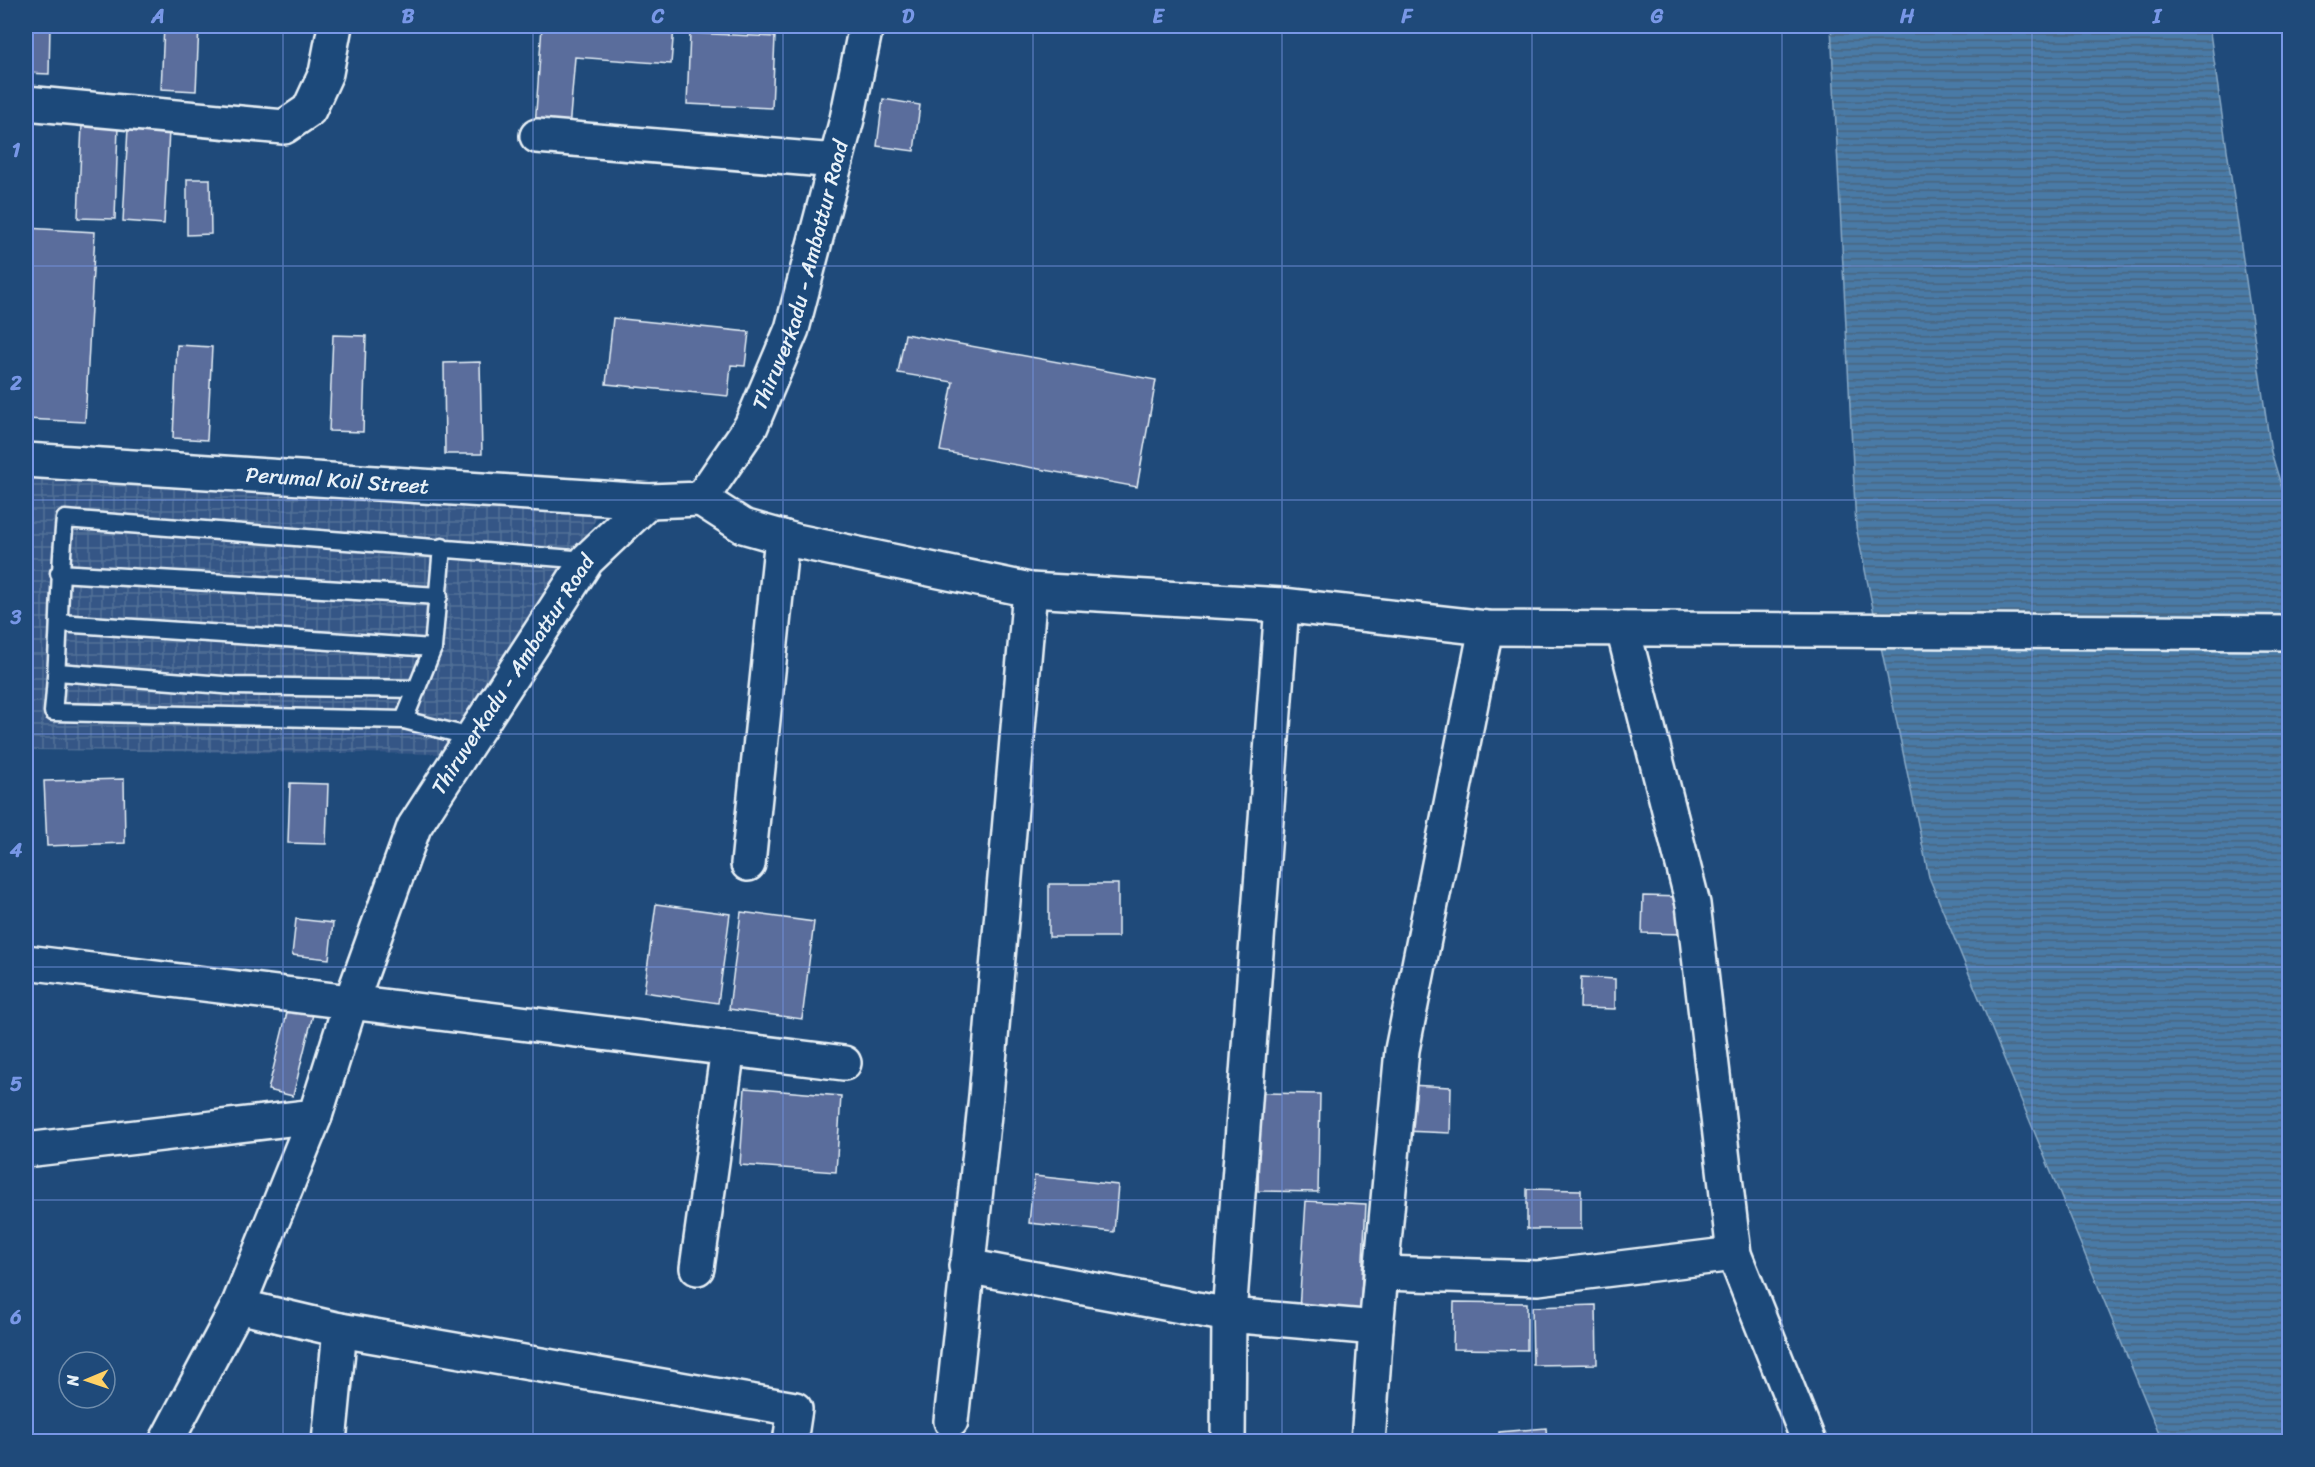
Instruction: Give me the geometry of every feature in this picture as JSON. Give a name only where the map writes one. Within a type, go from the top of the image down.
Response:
[{"type":"street","points":[[26,103],[284,126],[309,110],[326,73],[335,26]]},
{"type":"street","name":"Thiruverkadu - Ambattur Road","points":[[701,499],[751,426],[792,329],[836,161],[866,26]]},
{"type":"street","points":[[537,136],[836,161]]},
{"type":"street","name":"Perumal Koil Street","points":[[26,460],[650,501]]},
{"type":"street","points":[[650,501],[701,499],[743,526],[782,537],[1030,590],[1282,605],[1486,628],[2289,633]]},
{"type":"street","name":"Thiruverkadu - Ambattur Road","points":[[166,1442],[238,1306],[315,1116],[351,1002],[414,827],[587,560],[650,501]]},
{"type":"street","points":[[748,864],[782,537]]},
{"type":"street","points":[[951,1421],[986,1095],[1030,590]]},
{"type":"street","points":[[1228,1442],[1229,1315],[1282,605]]},
{"type":"street","points":[[1368,1442],[1376,1328],[1402,1050],[1486,628]]},
{"type":"street","points":[[1623,630],[1693,904],[1734,1254],[1809,1442]]},
{"type":"street","points":[[26,962],[844,1063]]},
{"type":"street","points":[[697,1268],[728,1048]]},
{"type":"street","points":[[26,1150],[315,1116]]},
{"type":"street","points":[[1382,1273],[1538,1278],[1734,1254]]},
{"type":"street","points":[[966,1266],[1229,1315],[1376,1328]]},
{"type":"street","points":[[238,1306],[340,1330],[795,1409],[790,1442]]},
{"type":"street","points":[[329,1442],[340,1330]]},
{"type":"lane","points":[[471,737],[404,720],[53,712],[57,672],[59,573],[65,519],[587,560]]},
{"type":"lane","points":[[404,720],[433,648],[442,547]]},
{"type":"lane","points":[[59,573],[439,596]]},
{"type":"lane","points":[[59,623],[433,648]]},
{"type":"lane","points":[[57,672],[235,686],[417,690]]},
{"type":"shaded area","points":[[1831,26],[2209,26],[2271,452],[2289,511],[2289,1441],[2162,1441],[1929,877],[1856,527]]},
{"type":"shaded area","points":[[26,478],[605,505],[448,754],[26,750]]},
{"type":"building","points":[[26,26],[50,26],[49,74],[26,73]]},
{"type":"building","points":[[164,26],[199,26],[196,91],[161,89]]},
{"type":"building","points":[[542,26],[674,27],[671,64],[575,57],[569,129],[535,127]]},
{"type":"building","points":[[690,33],[775,37],[772,108],[687,104]]},
{"type":"building","points":[[883,99],[920,105],[914,151],[877,146]]},
{"type":"building","points":[[82,124],[118,126],[115,219],[78,218]]},
{"type":"building","points":[[128,128],[169,130],[164,224],[123,221]]},
{"type":"building","points":[[187,179],[210,179],[211,234],[187,235]]},
{"type":"building","points":[[26,228],[95,232],[85,422],[26,419]]},
{"type":"building","points":[[613,318],[749,332],[745,366],[731,365],[728,396],[606,384]]},
{"type":"building","points":[[905,334],[1156,380],[1137,487],[940,451],[953,382],[898,373]]},
{"type":"building","points":[[333,335],[366,336],[363,432],[329,431]]},
{"type":"building","points":[[177,345],[212,347],[207,440],[173,438]]},
{"type":"building","points":[[480,362],[482,454],[445,454],[444,363]]},
{"type":"building","points":[[124,779],[125,843],[47,846],[44,781]]},
{"type":"building","points":[[290,783],[328,784],[326,844],[288,843]]},
{"type":"building","points":[[1049,884],[1118,884],[1118,937],[1049,937]]},
{"type":"building","points":[[1643,896],[1684,897],[1683,934],[1642,933]]},
{"type":"building","points":[[656,904],[730,914],[718,1003],[644,992]]},
{"type":"building","points":[[741,912],[814,922],[802,1019],[729,1009]]},
{"type":"building","points":[[296,919],[333,923],[329,959],[292,955]]},
{"type":"building","points":[[1581,977],[1615,979],[1615,1009],[1580,1008]]},
{"type":"building","points":[[290,1000],[315,1006],[293,1096],[268,1090]]},
{"type":"building","points":[[1407,1085],[1451,1087],[1450,1133],[1405,1131]]},
{"type":"building","points":[[745,1088],[841,1096],[836,1172],[740,1165]]},
{"type":"building","points":[[1260,1093],[1320,1094],[1318,1192],[1258,1191]]},
{"type":"building","points":[[1034,1176],[1118,1185],[1114,1232],[1029,1223]]},
{"type":"building","points":[[1527,1189],[1581,1190],[1581,1229],[1527,1229]]},
{"type":"building","points":[[1306,1201],[1366,1204],[1360,1314],[1299,1310]]},
{"type":"building","points":[[1454,1302],[1527,1303],[1527,1350],[1453,1349]]},
{"type":"building","points":[[1596,1305],[1597,1364],[1533,1365],[1532,1307]]},
{"type":"building","points":[[1546,1428],[1547,1442],[1499,1442],[1499,1432]]}]
